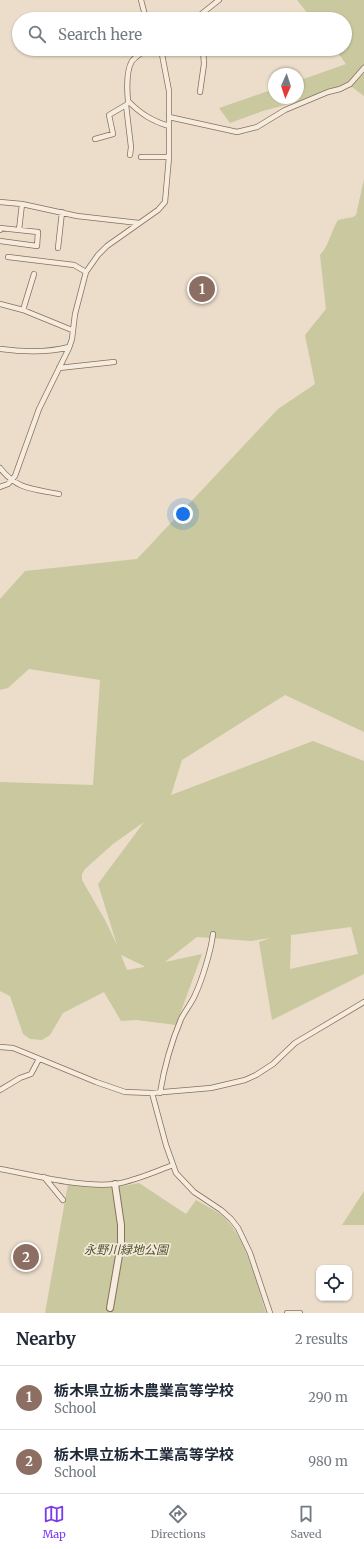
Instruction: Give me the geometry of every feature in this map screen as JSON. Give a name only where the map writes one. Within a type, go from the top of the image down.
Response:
[{"type":"street","points":[[141,0],[144,12]]},
{"type":"street","points":[[204,12],[219,0]]},
{"type":"street","points":[[130,155],[131,147],[127,103],[127,80],[130,65],[138,56]]},
{"type":"street","points":[[0,487],[12,481],[39,409],[69,347],[72,339],[72,330],[82,282],[86,272],[98,255],[114,240],[158,210],[165,202],[169,157],[169,91],[162,56]]},
{"type":"street","points":[[200,92],[204,64],[203,56]]},
{"type":"street","points":[[169,117],[237,132],[248,130],[262,124],[285,110],[350,84],[364,68]]},
{"type":"street","points":[[127,103],[144,116],[169,126]]},
{"type":"street","points":[[95,139],[113,134],[109,115],[127,103]]},
{"type":"street","points":[[141,157],[169,157]]},
{"type":"street","points":[[0,202],[22,204],[108,220],[139,223]]},
{"type":"street","points":[[19,230],[22,204]]},
{"type":"street","points":[[58,248],[62,212]]},
{"type":"street","points":[[0,230],[0,228],[38,232],[37,246],[0,241]]},
{"type":"street","points":[[8,257],[74,265],[86,272]]},
{"type":"street","points":[[23,310],[34,274]]},
{"type":"street","points":[[0,304],[23,310],[72,330]]},
{"type":"street","points":[[1,349],[17,351],[54,351],[69,347]]},
{"type":"street","points":[[59,368],[114,362]]},
{"type":"street","points":[[0,468],[12,481],[38,491],[59,494]]},
{"type":"street","points":[[160,1093],[173,1039],[182,1017],[197,989],[207,959],[213,934]]},
{"type":"street","points":[[0,1046],[13,1048],[115,1089],[136,1093],[160,1093],[212,1088],[245,1080],[273,1064],[295,1044],[364,1002]]},
{"type":"street","points":[[0,1090],[31,1074],[34,1071],[39,1059]]},
{"type":"street","points":[[152,1093],[172,1165],[176,1173],[194,1192],[221,1210],[238,1228],[250,1253],[270,1313]]},
{"type":"street","points":[[0,1169],[80,1183],[115,1184],[136,1179],[172,1165]]},
{"type":"street","points":[[44,1177],[63,1200]]},
{"type":"street","points":[[110,1308],[121,1244],[121,1225],[115,1184]]},
{"type":"street","points":[[287,1313],[300,1313]]},
{"type":"green space","points":[[297,0],[364,0],[364,96],[352,87],[304,100],[304,79],[346,64],[340,56],[352,56],[352,12],[306,12]]},
{"type":"green space","points":[[268,91],[268,104],[289,104],[263,111],[230,123],[219,108]]},
{"type":"green space","points":[[364,179],[364,732],[285,695],[182,760],[171,795],[313,741],[364,761],[364,974],[272,1020],[259,942],[270,938],[251,941],[197,937],[165,962],[202,954],[176,1025],[136,1020],[121,1021],[104,992],[63,1013],[50,1035],[42,1040],[30,1039],[23,1034],[10,996],[0,991],[0,782],[93,785],[100,680],[29,669],[8,688],[0,690],[0,599],[25,571],[137,559],[278,409],[315,384],[305,335],[326,309],[320,255],[326,247],[338,220],[356,215]],"holes":[[[144,822],[98,884],[117,945],[105,920],[82,880],[82,874],[85,869],[113,844]],[[351,927],[358,954],[290,969],[291,935]],[[121,955],[144,966],[144,967],[127,970]]]},
{"type":"green space","name":"永野川緑地公園","points":[[139,1183],[186,1214],[196,1200],[220,1214],[229,1223],[237,1234],[249,1260],[266,1313],[45,1313],[68,1184],[104,1187]]},
{"type":"green space","points":[[364,1191],[364,1225],[342,1225]]},
{"type":"place","name":"栃木県立栃木農業高等学校","points":[[202,289]]},
{"type":"place","name":"栃木県立栃木工業高等学校","points":[[26,1257]]}]
